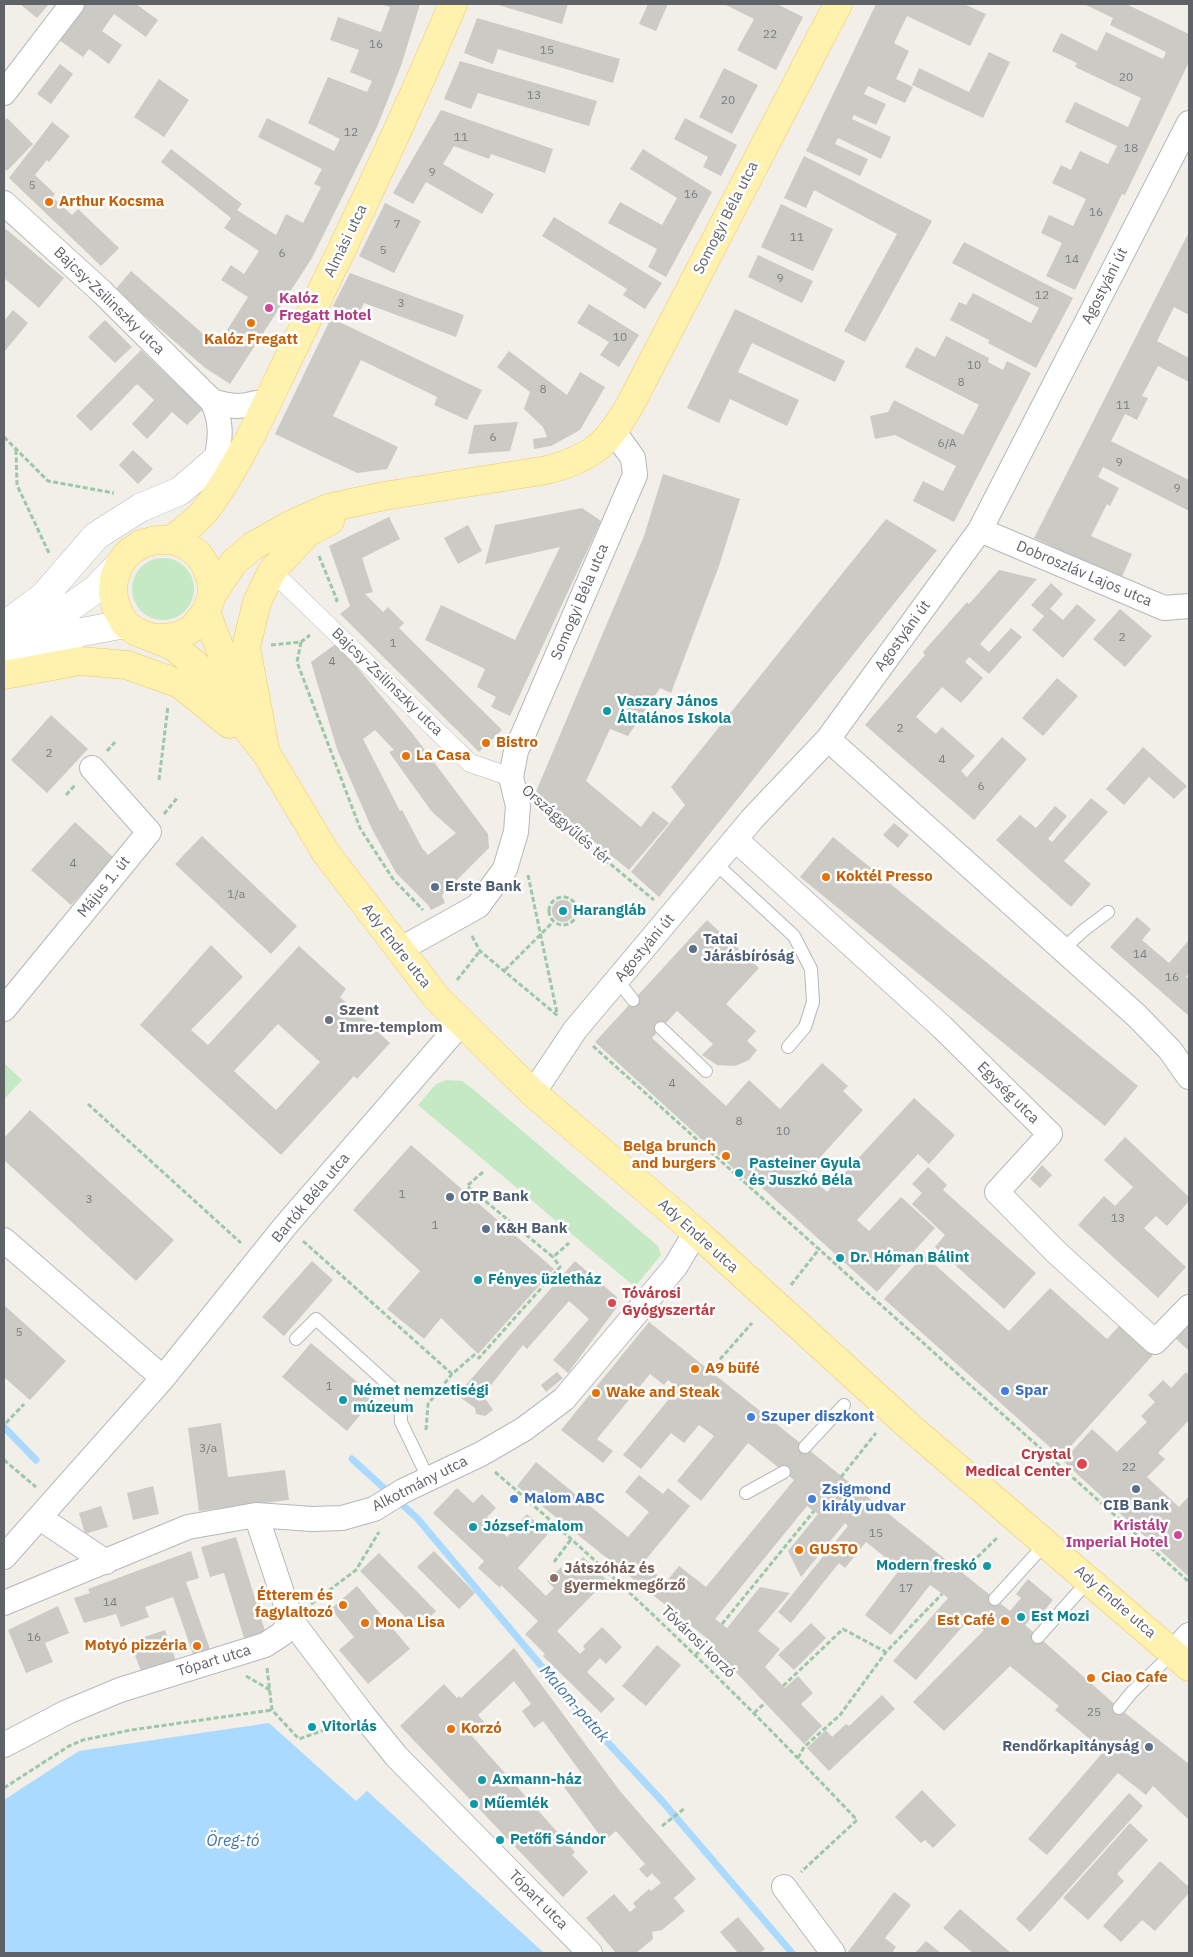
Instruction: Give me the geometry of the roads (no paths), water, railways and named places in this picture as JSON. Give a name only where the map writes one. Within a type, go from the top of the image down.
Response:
[{"type":"main road","name":"Almási utca","points":[[171,540],[191,525],[207,508],[251,436],[361,212],[415,94],[453,4]]},
{"type":"main road","name":"Somogyi Béla utca","points":[[384,496],[570,464],[589,455],[614,432],[838,4]]},
{"type":"main road","points":[[4,626],[44,596],[96,536],[140,508],[180,491],[216,460],[289,356]]},
{"type":"main road","points":[[266,753],[246,647],[257,602],[272,571],[307,533],[347,512],[384,496]]},
{"type":"main road","points":[[155,638],[181,635],[192,628],[234,562],[253,546],[292,524],[328,508],[384,496]]},
{"type":"main road","points":[[4,644],[72,606],[96,589],[128,553],[141,544],[156,540],[171,540],[186,545],[198,554],[206,566],[211,580],[209,603],[222,654],[266,753]]},
{"type":"main road","points":[[119,565],[114,579],[113,593],[116,607],[125,624],[137,632],[173,646],[197,666],[266,753]]},
{"type":"main road","points":[[4,662],[82,632],[125,624]]},
{"type":"main road","points":[[4,676],[80,661],[127,665],[180,684],[266,753]]},
{"type":"main road","name":"Ady Endre utca","points":[[266,753],[326,853],[399,950],[436,997],[533,1093],[696,1232],[910,1427],[1089,1580],[1184,1651]]},
{"type":"street","points":[[4,94],[72,4]]},
{"type":"street","name":"Agostyáni út","points":[[533,1093],[566,1023],[618,981],[715,863],[828,739],[980,530],[1189,122]]},
{"type":"street","name":"Bajcsy-Zsilinszky utca","points":[[4,203],[102,292],[212,401],[217,411],[220,428],[220,442],[216,460]]},
{"type":"street","points":[[212,401],[227,406],[244,407],[256,403]]},
{"type":"street","name":"Somogyi Béla utca","points":[[512,777],[516,750],[635,475],[633,458],[614,432]]},
{"type":"street","name":"Dobroszláv Lajos utca","points":[[980,530],[1164,608],[1189,606]]},
{"type":"street","name":"Bajcsy-Zsilinszky utca","points":[[272,571],[470,763],[512,777]]},
{"type":"street","points":[[828,739],[1063,950],[1170,1050],[1189,1077]]},
{"type":"street","name":"Május 1. út","points":[[4,1009],[149,832],[92,768]]},
{"type":"street","name":"Országgyűlés tér","points":[[399,950],[461,925],[478,906],[505,869],[516,832],[518,806],[512,777]]},
{"type":"street","name":"Egység utca","points":[[736,839],[942,1027],[1050,1134],[997,1192],[1056,1252],[1155,1342],[1189,1308]]},
{"type":"street","name":"Bartók Béla utca","points":[[4,1557],[163,1378],[286,1225],[462,1022]]},
{"type":"street","name":"Alkotmány utca","points":[[4,1602],[188,1527],[256,1515],[312,1519],[342,1518],[374,1509],[396,1496],[481,1454],[524,1429],[564,1398],[674,1267],[696,1232]]},
{"type":"street","points":[[4,1240],[163,1378]]},
{"type":"street","name":"Tópart utca","points":[[256,1515],[291,1620],[363,1715],[396,1756],[590,1953]]},
{"type":"street","points":[[40,1518],[106,1562]]},
{"type":"street","name":"Tópart utca","points":[[4,1745],[67,1712],[120,1690],[265,1645],[282,1634],[291,1620]]},
{"type":"street","points":[[784,1887],[833,1953]]},
{"type":"lane","points":[[715,863],[794,936],[811,969],[813,1002],[805,1027],[788,1047]]},
{"type":"lane","points":[[1063,950],[1084,930],[1108,912]]},
{"type":"lane","points":[[618,981],[633,1000]]},
{"type":"lane","points":[[661,1028],[706,1071]]},
{"type":"lane","points":[[296,1339],[316,1318],[400,1395],[401,1422],[429,1480]]},
{"type":"lane","points":[[805,1447],[844,1404]]},
{"type":"lane","points":[[746,1493],[784,1472]]},
{"type":"lane","points":[[995,1599],[1046,1543]]},
{"type":"lane","points":[[1038,1637],[1089,1580]]},
{"type":"lane","points":[[1119,1708],[1132,1692],[1184,1651]]},
{"type":"water","name":"Öreg-tó","points":[[269,1723],[356,1801],[367,1791],[544,1953],[4,1953],[4,1800],[79,1751]]},
{"type":"waterway","name":"Malom-patak","points":[[4,1427],[36,1460]]},
{"type":"waterway","name":"Malom-patak","points":[[352,1459],[417,1518],[585,1718],[662,1801],[792,1953]]},
{"type":"place","name":"Arthur Kocsma","points":[[49,202]]},
{"type":"place","name":"Kalóz Fregatt Hotel","points":[[269,308]]},
{"type":"place","name":"Kalóz Fregatt","points":[[251,323]]},
{"type":"place","name":"Vaszary János Általános Iskola","points":[[607,711]]},
{"type":"place","name":"Bistro","points":[[486,743]]},
{"type":"place","name":"La Casa","points":[[406,756]]},
{"type":"place","name":"Koktél Presso","points":[[826,877]]},
{"type":"place","name":"Erste Bank","points":[[435,887]]},
{"type":"place","name":"Harangláb","points":[[563,911]]},
{"type":"place","name":"Tatai Járásbíróság","points":[[693,949]]},
{"type":"place","name":"Szent Imre-templom","points":[[329,1020]]},
{"type":"place","name":"Belga brunch and burgers","points":[[726,1156]]},
{"type":"place","name":"Pasteiner Gyula és Juszkó Béla","points":[[739,1173]]},
{"type":"place","name":"OTP Bank","points":[[450,1197]]},
{"type":"place","name":"K&H Bank","points":[[486,1229]]},
{"type":"place","name":"Dr. Hóman Bálint","points":[[840,1258]]},
{"type":"place","name":"Fényes üzletház","points":[[478,1280]]},
{"type":"place","name":"Tóvárosi Gyógyszertár","points":[[612,1303]]},
{"type":"place","name":"A9 büfé","points":[[695,1369]]},
{"type":"place","name":"Spar","points":[[1005,1391]]},
{"type":"place","name":"Wake and Steak","points":[[596,1393]]},
{"type":"place","name":"Német nemzetiségi múzeum","points":[[343,1400]]},
{"type":"place","name":"Szuper diszkont","points":[[751,1417]]},
{"type":"place","name":"Crystal Medical Center","points":[[1082,1464]]},
{"type":"place","name":"CIB Bank","points":[[1136,1489]]},
{"type":"place","name":"Malom ABC","points":[[514,1499]]},
{"type":"place","name":"Zsigmond király udvar","points":[[812,1499]]},
{"type":"place","name":"József-malom","points":[[473,1527]]},
{"type":"place","name":"Kristály Imperial Hotel","points":[[1178,1535]]},
{"type":"place","name":"GUSTO","points":[[799,1550]]},
{"type":"place","name":"Modern freskó","points":[[987,1566]]},
{"type":"place","name":"Játszóház és gyermekmegőrző","points":[[554,1578]]},
{"type":"place","name":"Étterem és fagylaltozó","points":[[343,1605]]},
{"type":"place","name":"Est Mozi","points":[[1021,1617]]},
{"type":"place","name":"Est Café","points":[[1005,1621]]},
{"type":"place","name":"Mona Lisa","points":[[365,1623]]},
{"type":"place","name":"Motyó pizzéria","points":[[197,1646]]},
{"type":"place","name":"Ciao Cafe","points":[[1091,1678]]},
{"type":"place","name":"Vitorlás","points":[[312,1727]]},
{"type":"place","name":"Korzó","points":[[451,1729]]},
{"type":"place","name":"Rendőrkapitányság","points":[[1149,1747]]},
{"type":"place","name":"Axmann-ház","points":[[482,1780]]},
{"type":"place","name":"Műemlék","points":[[474,1804]]},
{"type":"place","name":"Petőfi Sándor","points":[[500,1840]]}]
